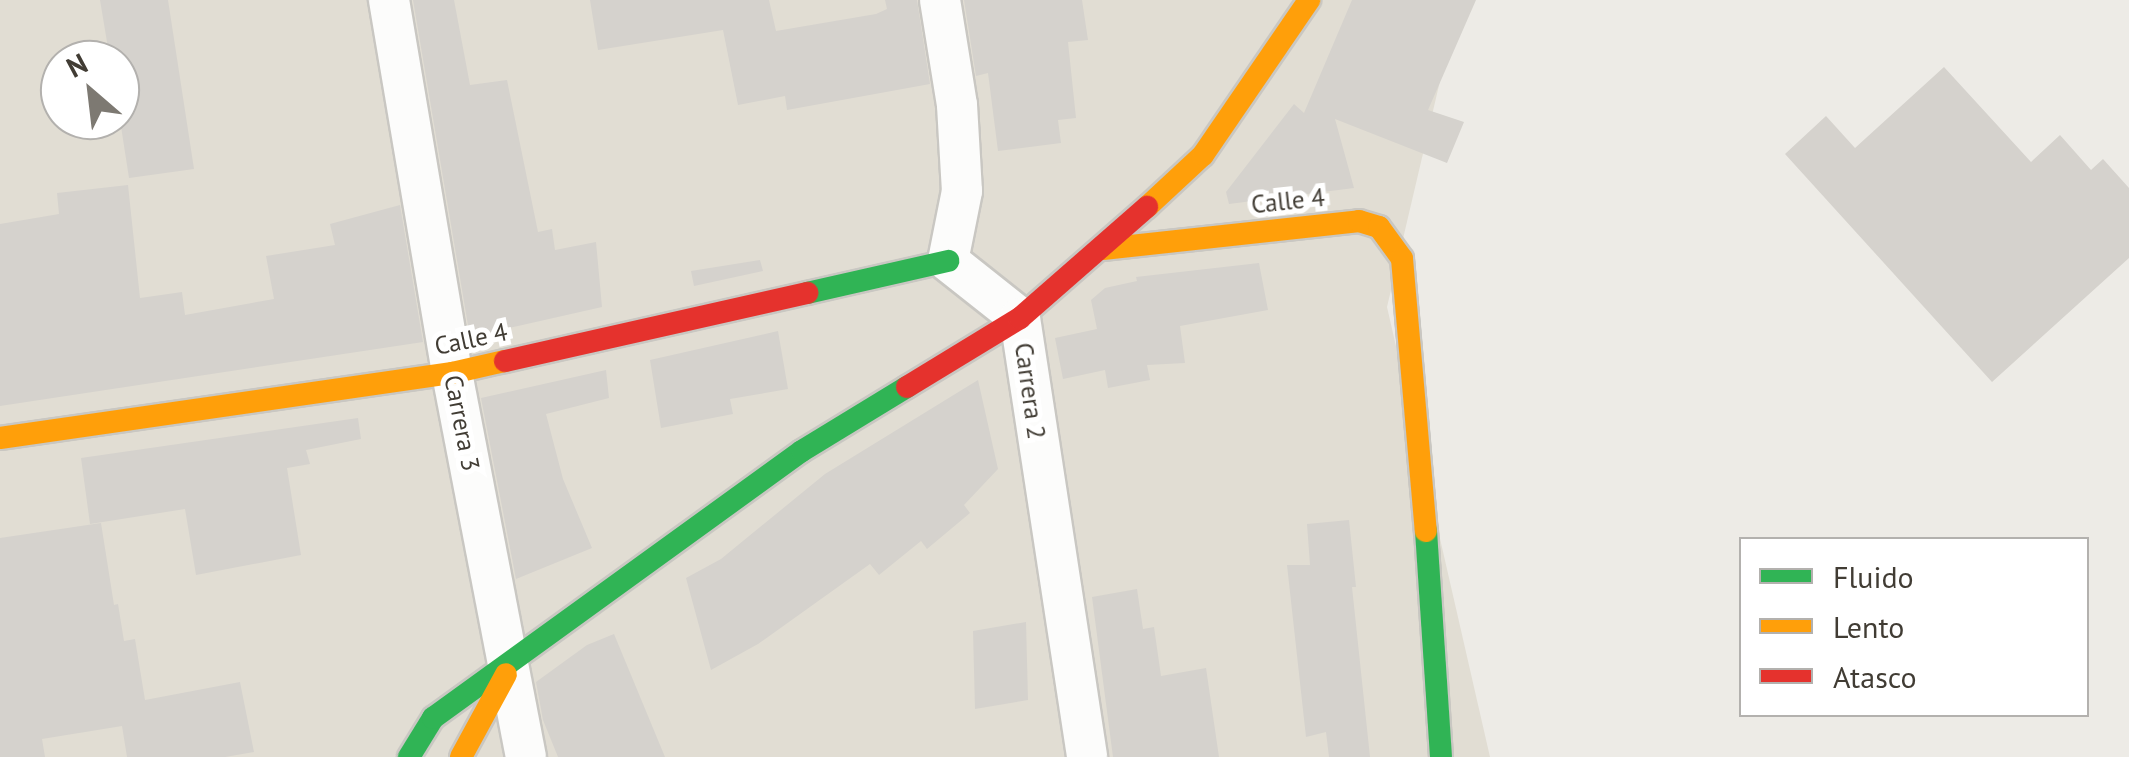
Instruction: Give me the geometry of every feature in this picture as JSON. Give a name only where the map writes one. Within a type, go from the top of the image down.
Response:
[{"type":"street","name":"Carrera 3","points":[[389,0],[452,373],[526,757]]},
{"type":"street","points":[[940,0],[957,105],[962,191],[948,261]]},
{"type":"street","points":[[409,757],[433,718],[510,667],[786,463],[1020,318],[1103,248],[1203,154],[1309,0]]},
{"type":"street","name":"Calle 4","points":[[1103,248],[1359,221],[1379,227],[1402,258],[1441,757]]},
{"type":"street","name":"Calle 4","points":[[0,438],[452,373],[948,261]]},
{"type":"street","name":"Carrera 2","points":[[948,261],[1020,318],[1087,757]]},
{"type":"street","points":[[461,757],[510,667]]},
{"type":"shaded area","points":[[0,0],[1459,0],[1387,307],[1490,757],[0,757]]},
{"type":"building","points":[[100,0],[168,0],[194,169],[129,178],[123,140],[140,140],[140,40],[107,40]]},
{"type":"building","points":[[413,0],[454,0],[470,85],[507,80],[538,232],[552,229],[555,250],[596,242],[602,307],[470,337]]},
{"type":"building","points":[[590,0],[769,0],[776,31],[876,14],[887,9],[885,0],[917,0],[930,84],[787,110],[785,96],[738,105],[723,30],[598,50]]},
{"type":"building","points":[[964,0],[1082,0],[1088,40],[1068,42],[1076,118],[1058,120],[1061,143],[998,151],[988,73],[976,76]]},
{"type":"building","points":[[1352,0],[1476,0],[1428,110],[1464,122],[1447,163],[1335,119],[1354,188],[1229,204],[1226,192],[1294,104],[1304,113]]},
{"type":"building","points":[[1944,67],[2031,162],[2060,135],[2091,170],[2103,159],[2129,188],[2129,258],[1992,382],[1785,154],[1826,116],[1855,148]]},
{"type":"building","points":[[128,185],[140,298],[182,292],[185,315],[274,299],[266,256],[335,245],[330,224],[400,205],[423,342],[0,406],[0,224],[59,214],[57,193]]},
{"type":"building","points":[[760,260],[763,271],[694,286],[691,271]]},
{"type":"building","points":[[1259,263],[1268,310],[1180,326],[1185,363],[1147,365],[1150,380],[1108,388],[1105,370],[1063,379],[1055,338],[1097,329],[1091,300],[1105,288],[1137,281],[1136,277]]},
{"type":"building","points":[[778,331],[788,389],[730,399],[733,414],[661,428],[650,360]]},
{"type":"building","points":[[606,370],[609,398],[546,414],[563,479],[592,548],[516,579],[481,398]]},
{"type":"building","points":[[978,380],[998,469],[964,505],[970,513],[927,549],[921,541],[879,575],[870,564],[758,644],[711,670],[686,578],[721,559],[825,474]]},
{"type":"building","points":[[358,418],[361,439],[306,450],[310,464],[287,468],[301,555],[196,575],[185,509],[90,524],[81,458]]},
{"type":"building","points":[[1349,520],[1370,757],[1329,757],[1326,732],[1306,737],[1287,565],[1310,565],[1307,524]]},
{"type":"building","points":[[101,523],[114,605],[118,604],[124,641],[135,639],[145,700],[240,682],[254,752],[225,757],[127,757],[122,726],[42,739],[45,757],[0,757],[0,538]]},
{"type":"building","points":[[1137,589],[1143,629],[1154,627],[1161,676],[1206,668],[1219,757],[1113,757],[1092,597]]},
{"type":"building","points":[[1026,622],[1028,700],[975,709],[973,631]]},
{"type":"building","points":[[614,634],[665,757],[558,757],[543,720],[536,682],[587,645]]},
{"type":"traffic: fast","points":[[807,293],[948,261]]},
{"type":"traffic: fast","points":[[409,757],[433,718],[802,451],[907,387]]},
{"type":"traffic: fast","points":[[1426,531],[1441,757]]},
{"type":"traffic: slow","points":[[1147,207],[1203,155],[1309,0]]},
{"type":"traffic: slow","points":[[1103,249],[1359,221],[1379,227],[1402,259],[1426,531]]},
{"type":"traffic: slow","points":[[0,438],[452,373],[505,361]]},
{"type":"traffic: slow","points":[[461,757],[506,674]]},
{"type":"traffic: jam","points":[[907,387],[1020,318],[1147,207]]},
{"type":"traffic: jam","points":[[505,361],[807,293]]}]
